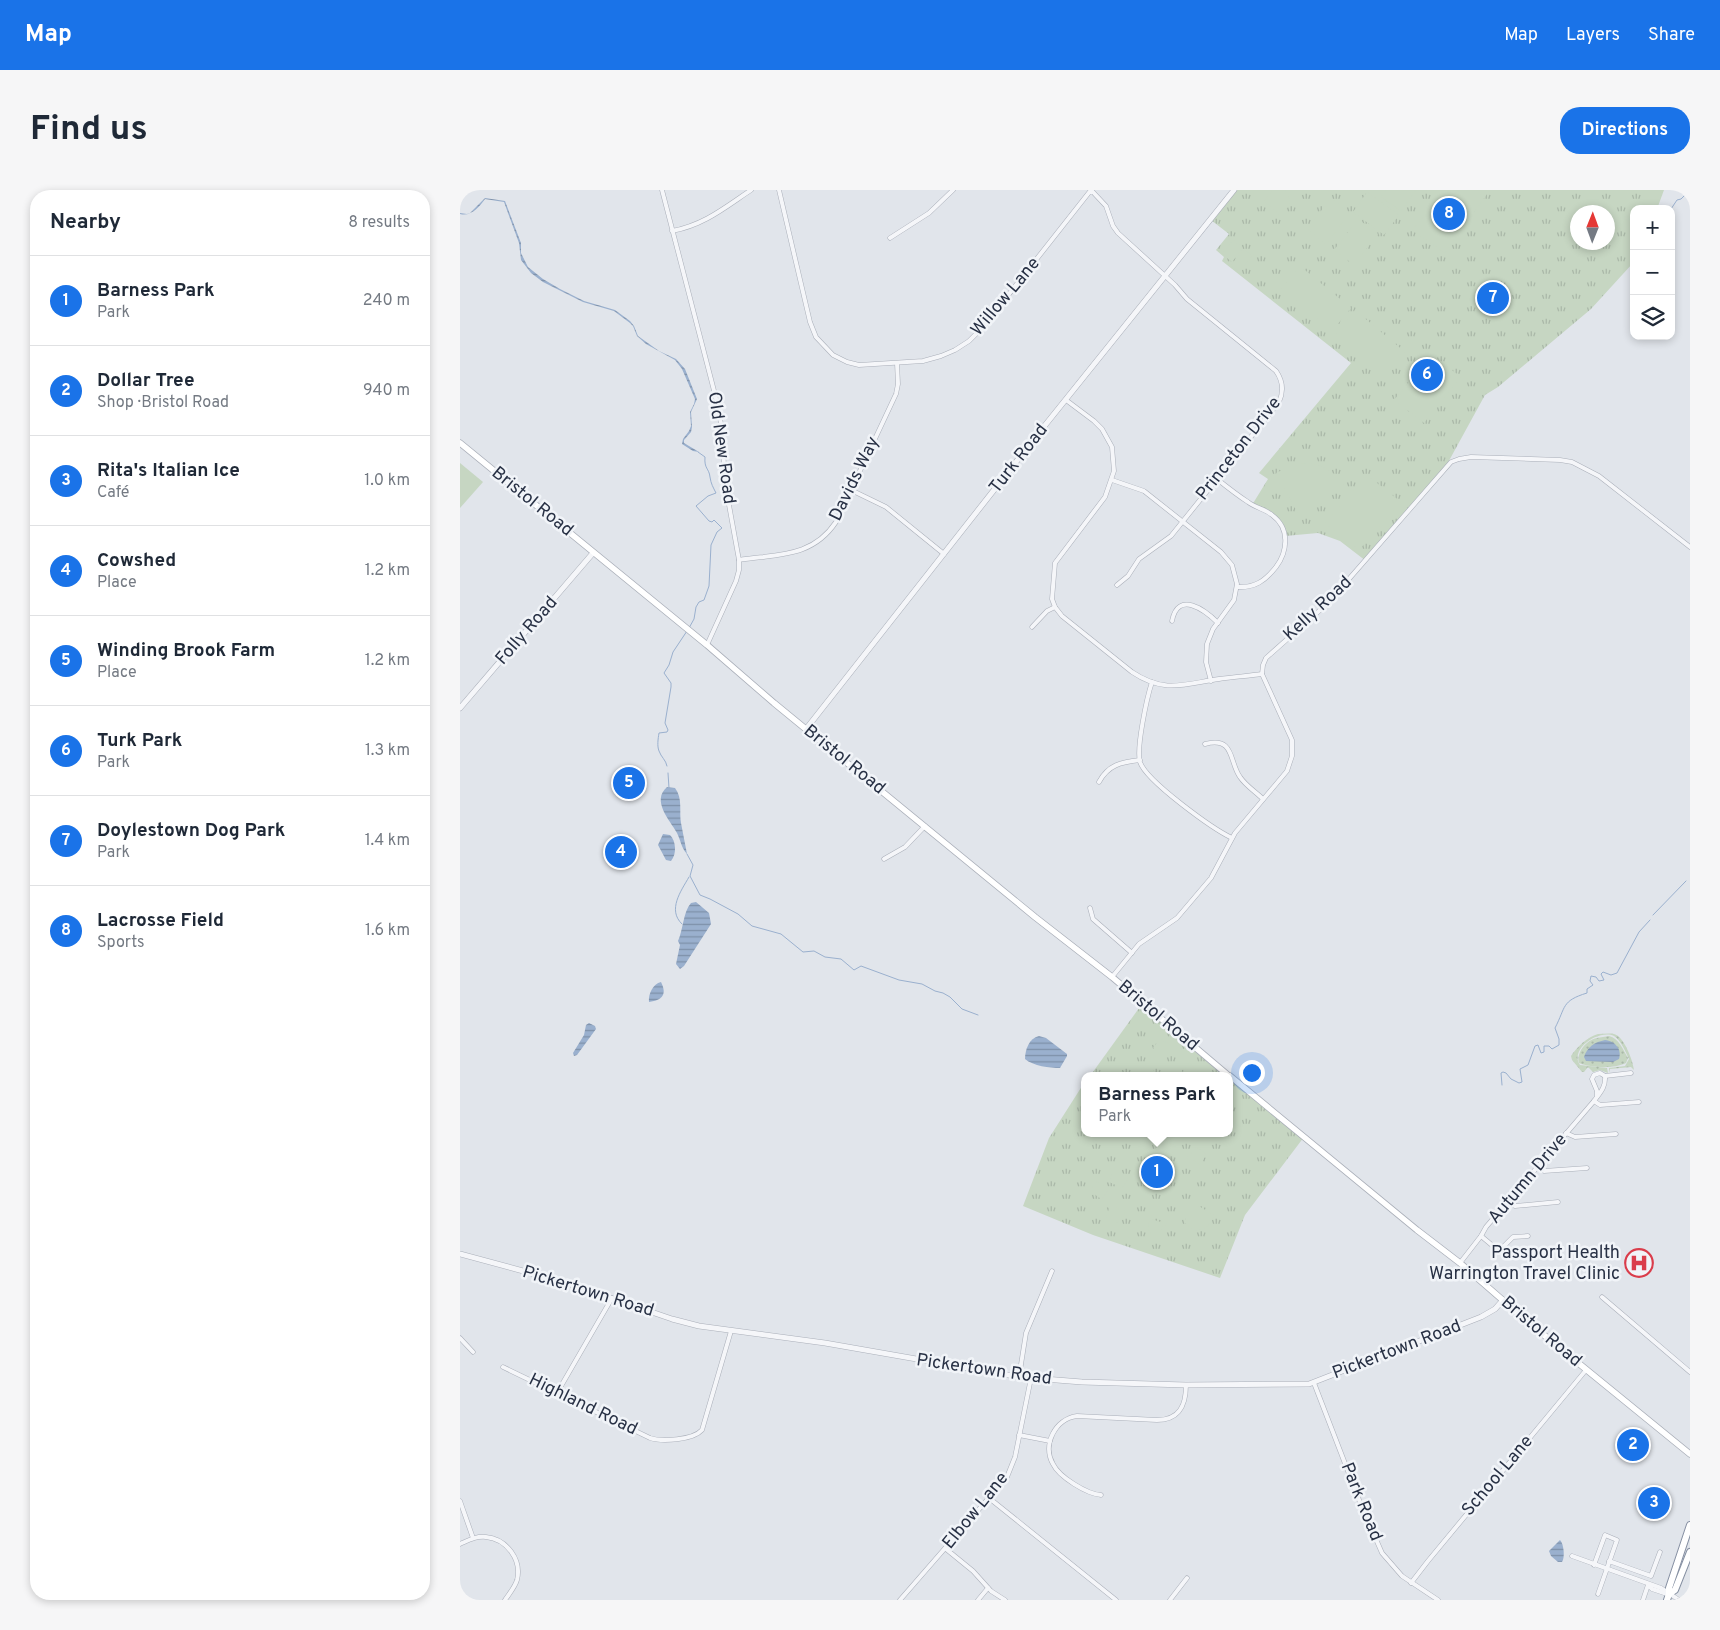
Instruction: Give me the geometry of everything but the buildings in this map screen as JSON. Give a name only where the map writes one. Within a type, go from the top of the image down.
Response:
[{"type":"highway","points":[[1668,1597],[1669,1588],[1690,1525]]},
{"type":"highway","points":[[1668,1597],[1675,1590],[1690,1552]]},
{"type":"main road","name":"Bristol Road","points":[[460,443],[1028,911],[1112,977],[1224,1072]]},
{"type":"main road","name":"Bristol Road","points":[[1233,1079],[1460,1263],[1586,1370],[1690,1454]]},
{"type":"street","name":"Old New Road","points":[[662,190],[718,407],[722,430],[725,483],[739,560],[736,581],[707,645]]},
{"type":"street","points":[[672,231],[688,228],[703,221],[751,190]]},
{"type":"street","name":"Willow Lane","points":[[779,190],[810,322],[816,337],[829,352],[847,362],[866,365],[923,361],[941,356],[964,345],[978,333],[1091,190]]},
{"type":"street","points":[[890,238],[929,213],[953,190]]},
{"type":"street","points":[[1091,190],[1106,206],[1118,234],[1164,276]]},
{"type":"street","name":"Turk Road","points":[[806,729],[1234,190]]},
{"type":"street","name":"Princeton Drive","points":[[1117,585],[1128,576],[1136,562],[1171,536],[1279,402],[1282,389],[1280,377],[1276,370],[1184,297],[1175,285],[1164,276]]},
{"type":"street","name":"Davids Way","points":[[739,560],[796,552],[818,542],[829,532],[836,522],[896,394],[898,384],[897,363]]},
{"type":"street","points":[[1066,400],[1098,425],[1109,441],[1114,460],[1114,471],[1112,480],[1100,504],[1055,562],[1052,594],[1055,607],[1062,616],[1132,672],[1152,682],[1183,686],[1262,674],[1290,736],[1293,751],[1287,771],[1232,838],[1211,878],[1182,912],[1144,941],[1112,977]]},
{"type":"street","name":"Kelly Road","points":[[1262,674],[1264,661],[1269,654],[1328,603],[1445,468],[1451,462],[1459,459],[1471,457],[1572,462],[1599,476],[1690,547]]},
{"type":"street","points":[[1217,479],[1249,503],[1272,514],[1278,520],[1285,536],[1284,553],[1269,576],[1254,586],[1237,587]]},
{"type":"street","points":[[1112,480],[1144,491],[1227,558],[1234,573],[1237,587],[1234,600],[1213,629],[1207,644],[1207,666],[1211,681]]},
{"type":"street","points":[[851,490],[886,507],[944,554]]},
{"type":"street","name":"Folly Road","points":[[460,708],[593,553]]},
{"type":"street","points":[[1172,622],[1175,611],[1187,605],[1202,608],[1218,623]]},
{"type":"street","points":[[1032,627],[1047,611],[1055,607]]},
{"type":"street","points":[[1152,682],[1141,738],[1140,760],[1145,772],[1152,780],[1212,828],[1232,838]]},
{"type":"street","points":[[1205,744],[1221,743],[1228,749],[1239,776],[1263,799]]},
{"type":"street","points":[[1099,782],[1104,773],[1116,764],[1140,760]]},
{"type":"street","points":[[884,860],[905,847],[925,826]]},
{"type":"street","points":[[1090,908],[1093,919],[1132,953]]},
{"type":"street","points":[[1597,1097],[1598,1090],[1593,1078],[1599,1073],[1605,1076],[1631,1073]]},
{"type":"street","name":"Autumn Drive","points":[[1460,1263],[1486,1227],[1594,1101],[1604,1086],[1605,1076]]},
{"type":"street","points":[[1594,1101],[1601,1105],[1639,1102]]},
{"type":"street","points":[[1566,1133],[1572,1137],[1616,1134]]},
{"type":"street","points":[[1537,1168],[1544,1171],[1587,1168]]},
{"type":"street","points":[[1508,1202],[1515,1206],[1558,1202]]},
{"type":"street","points":[[1481,1236],[1499,1250],[1513,1237],[1528,1236]]},
{"type":"street","name":"Pickertown Road","points":[[460,1254],[564,1282],[680,1321],[731,1331],[825,1343],[1020,1377],[1082,1382],[1186,1385],[1314,1383],[1481,1317],[1495,1309],[1503,1300]]},
{"type":"street","points":[[1020,1377],[1026,1333],[1052,1271]]},
{"type":"street","points":[[1602,1297],[1690,1372]]},
{"type":"street","points":[[557,1393],[612,1298]]},
{"type":"street","name":"Highland Road","points":[[503,1367],[650,1438],[663,1441],[697,1434],[702,1430],[731,1331]]},
{"type":"street","points":[[460,1338],[473,1352]]},
{"type":"street","name":"School Lane","points":[[1411,1583],[1586,1370]]},
{"type":"street","name":"Elbow Lane","points":[[900,1600],[1000,1485],[1012,1466],[1031,1378]]},
{"type":"street","name":"Park Road","points":[[1314,1383],[1377,1544],[1397,1572],[1438,1600]]},
{"type":"street","points":[[1101,1495],[1086,1491],[1057,1471],[1050,1456],[1050,1442],[1059,1424],[1071,1417],[1167,1419],[1176,1414],[1183,1406],[1186,1396],[1186,1385]]},
{"type":"street","points":[[1019,1435],[1050,1442]]},
{"type":"street","points":[[989,1498],[1116,1600]]},
{"type":"street","points":[[460,1501],[473,1538]]},
{"type":"street","points":[[1594,1565],[1605,1535],[1617,1540],[1598,1594]]},
{"type":"street","points":[[460,1544],[473,1538],[486,1537],[500,1541],[510,1549],[515,1558],[518,1571],[517,1581],[505,1600]]},
{"type":"street","points":[[946,1549],[973,1571],[988,1588],[1005,1600]]},
{"type":"street","points":[[1610,1561],[1652,1576],[1660,1552]]},
{"type":"street","points":[[1572,1556],[1648,1585],[1668,1597],[1679,1600]]},
{"type":"street","points":[[1635,1580],[1639,1571]]},
{"type":"street","points":[[1170,1600],[1187,1578]]},
{"type":"street","points":[[1643,1600],[1648,1585]]},
{"type":"street","points":[[978,1600],[988,1588]]},
{"type":"green space","points":[[1236,190],[1664,190],[1658,205],[1630,205],[1630,266],[1591,309],[1498,387],[1485,395],[1445,468],[1366,561],[1340,541],[1318,533],[1285,536],[1278,520],[1252,505],[1268,479],[1259,473],[1351,363],[1222,261],[1224,257],[1216,250],[1229,234],[1211,220]]},
{"type":"green space","points":[[1273,190],[1285,190],[1289,197],[1288,207],[1281,216],[1264,201]]},
{"type":"green space","points":[[1386,190],[1416,190],[1401,211],[1381,197]]},
{"type":"green space","points":[[1447,190],[1490,190],[1445,253],[1412,230]]},
{"type":"green space","points":[[1367,192],[1399,215],[1384,235],[1353,212]]},
{"type":"green space","points":[[1331,198],[1350,213],[1326,244],[1307,229]]},
{"type":"green space","points":[[1358,219],[1378,234],[1354,265],[1334,250]]},
{"type":"green space","points":[[1233,240],[1243,248],[1232,262],[1222,254]]},
{"type":"green space","points":[[1244,249],[1252,256],[1239,272],[1231,265]]},
{"type":"green space","points":[[1300,266],[1351,308],[1333,330],[1281,289]]},
{"type":"green space","points":[[1355,310],[1405,352],[1386,375],[1336,334]]},
{"type":"green space","points":[[1431,354],[1461,377],[1424,423],[1394,400]]},
{"type":"green space","points":[[460,463],[483,482],[460,508]]},
{"type":"green space","points":[[1296,463],[1323,467],[1344,485],[1301,519],[1276,473]]},
{"type":"green space","points":[[1367,475],[1401,502],[1359,550],[1325,523]]},
{"type":"green space","points":[[1142,1004],[1224,1072],[1093,1072]]},
{"type":"green space","points":[[1598,1034],[1614,1034],[1621,1039],[1630,1055],[1634,1070],[1631,1067],[1610,1069],[1609,1073],[1609,1068],[1625,1066],[1629,1059],[1619,1040],[1614,1036],[1601,1035],[1587,1042],[1582,1047],[1578,1059],[1580,1065],[1607,1068],[1608,1073],[1600,1070],[1593,1072],[1588,1067],[1582,1072],[1571,1056],[1590,1037]]},
{"type":"green space","points":[[1609,1036],[1620,1045],[1628,1058],[1626,1063],[1603,1067],[1579,1063],[1580,1051],[1589,1041]]},
{"type":"green space","points":[[1160,1039],[1171,1045],[1162,1054],[1153,1048]]},
{"type":"green space","points":[[1189,1063],[1199,1072],[1183,1072]]},
{"type":"green space","points":[[1147,1064],[1155,1072],[1140,1072]]},
{"type":"green space","points":[[1233,1078],[1304,1137],[1245,1215],[1220,1278],[1093,1235],[1023,1206],[1049,1138],[1081,1088],[1081,1137],[1233,1137]]},
{"type":"green space","points":[[1165,1140],[1172,1145],[1173,1149],[1171,1154],[1166,1157],[1156,1152],[1155,1149]]},
{"type":"green space","points":[[1196,1147],[1206,1155],[1200,1165],[1192,1159],[1188,1159],[1187,1156]]},
{"type":"green space","points":[[1153,1163],[1163,1174],[1163,1180],[1156,1185],[1144,1181],[1148,1165]]},
{"type":"green space","points":[[1118,1170],[1127,1176],[1128,1179],[1122,1188],[1109,1182],[1112,1174]]},
{"type":"green space","points":[[1097,1181],[1107,1187],[1110,1186],[1110,1189],[1102,1199],[1092,1192],[1092,1188]]},
{"type":"green space","points":[[1194,1202],[1197,1202],[1197,1205],[1214,1215],[1209,1225],[1201,1230],[1193,1230],[1184,1222]]},
{"type":"green space","points":[[1109,1203],[1115,1204],[1114,1206],[1125,1211],[1124,1216],[1119,1222],[1114,1223],[1106,1219]]},
{"type":"green space","points":[[1151,1219],[1161,1222],[1166,1221],[1167,1223],[1163,1226],[1159,1236],[1150,1232],[1148,1226]]},
{"type":"water","points":[[485,198],[505,201],[521,243],[521,253],[528,267],[543,279],[584,301],[615,310],[630,321],[634,326],[638,336],[659,351],[676,359],[685,369],[697,399],[691,412],[692,427],[691,432],[684,440],[684,443],[699,452],[693,451],[682,444],[683,439],[691,426],[690,412],[695,399],[682,369],[675,360],[646,344],[637,336],[633,326],[614,311],[583,302],[543,282],[531,273],[521,260],[519,243],[504,202],[485,199],[471,213],[460,214],[470,213]]},
{"type":"water","points":[[667,787],[675,788],[679,796],[681,823],[687,854],[661,804],[663,792]]},
{"type":"water","points":[[663,834],[670,835],[674,841],[675,851],[671,861],[666,860],[658,845]]},
{"type":"water","points":[[696,902],[709,913],[711,924],[684,966],[680,969],[676,964],[680,945],[678,941],[688,907],[691,903]]},
{"type":"water","points":[[661,982],[664,993],[661,998],[649,1002],[652,990]]},
{"type":"water","points":[[589,1023],[595,1026],[596,1029],[577,1055],[574,1056],[573,1053],[584,1035],[586,1025]]},
{"type":"water","points":[[1039,1036],[1046,1038],[1067,1054],[1060,1068],[1037,1065],[1025,1059],[1028,1045]]},
{"type":"water","points":[[1605,1040],[1617,1046],[1620,1055],[1619,1059],[1613,1062],[1586,1061],[1584,1057],[1589,1048]]},
{"type":"water","points":[[1560,1540],[1564,1557],[1562,1562],[1558,1562],[1551,1556],[1549,1551]]},
{"type":"waterway","points":[[1674,205],[1690,190]]},
{"type":"waterway","points":[[689,628],[694,619],[696,607],[699,602],[704,600],[709,586],[711,545],[717,532],[722,528],[714,520],[712,522],[709,521],[696,506],[708,496],[716,493],[706,466],[705,457],[698,452]]},
{"type":"waterway","points":[[667,766],[658,749],[659,733],[667,732],[668,730],[665,723],[671,683],[664,673],[673,652],[687,631]]},
{"type":"waterway","points":[[668,773],[669,788]]},
{"type":"waterway","points":[[687,854],[693,865],[690,876],[700,895],[738,914],[752,926],[781,934],[803,952],[814,951],[825,957],[841,959],[854,970],[861,966],[899,980],[922,984],[950,997],[962,1009],[978,1015]]},
{"type":"waterway","points":[[682,924],[676,913],[677,900],[689,877]]},
{"type":"waterway","points":[[1653,915],[1686,881]]},
{"type":"waterway","points":[[1502,1085],[1501,1073],[1503,1072],[1511,1079],[1519,1083],[1522,1082],[1520,1069],[1528,1065],[1535,1046],[1538,1045],[1541,1053],[1544,1052],[1544,1046],[1549,1046],[1552,1049],[1559,1045],[1555,1028],[1565,1006],[1573,999],[1587,993],[1587,989],[1593,985],[1590,981],[1591,976],[1596,977],[1599,981],[1604,980],[1601,974],[1603,972],[1611,975],[1617,973],[1639,932],[1650,920]]},
{"type":"place","name":"Lacrosse Field","points":[[1449,214]]},
{"type":"place","name":"Doylestown Dog Park","points":[[1493,298]]},
{"type":"place","name":"Turk Park","points":[[1427,375]]},
{"type":"place","name":"Winding Brook Farm","points":[[629,783]]},
{"type":"place","name":"Cowshed","points":[[621,852]]},
{"type":"place","name":"Barness Park","points":[[1157,1172]]},
{"type":"place","name":"Passport Health Warrington Travel Clinic","points":[[1639,1263]]},
{"type":"place","name":"Dollar Tree","points":[[1633,1445]]},
{"type":"place","name":"Rita's Italian Ice","points":[[1654,1503]]}]
